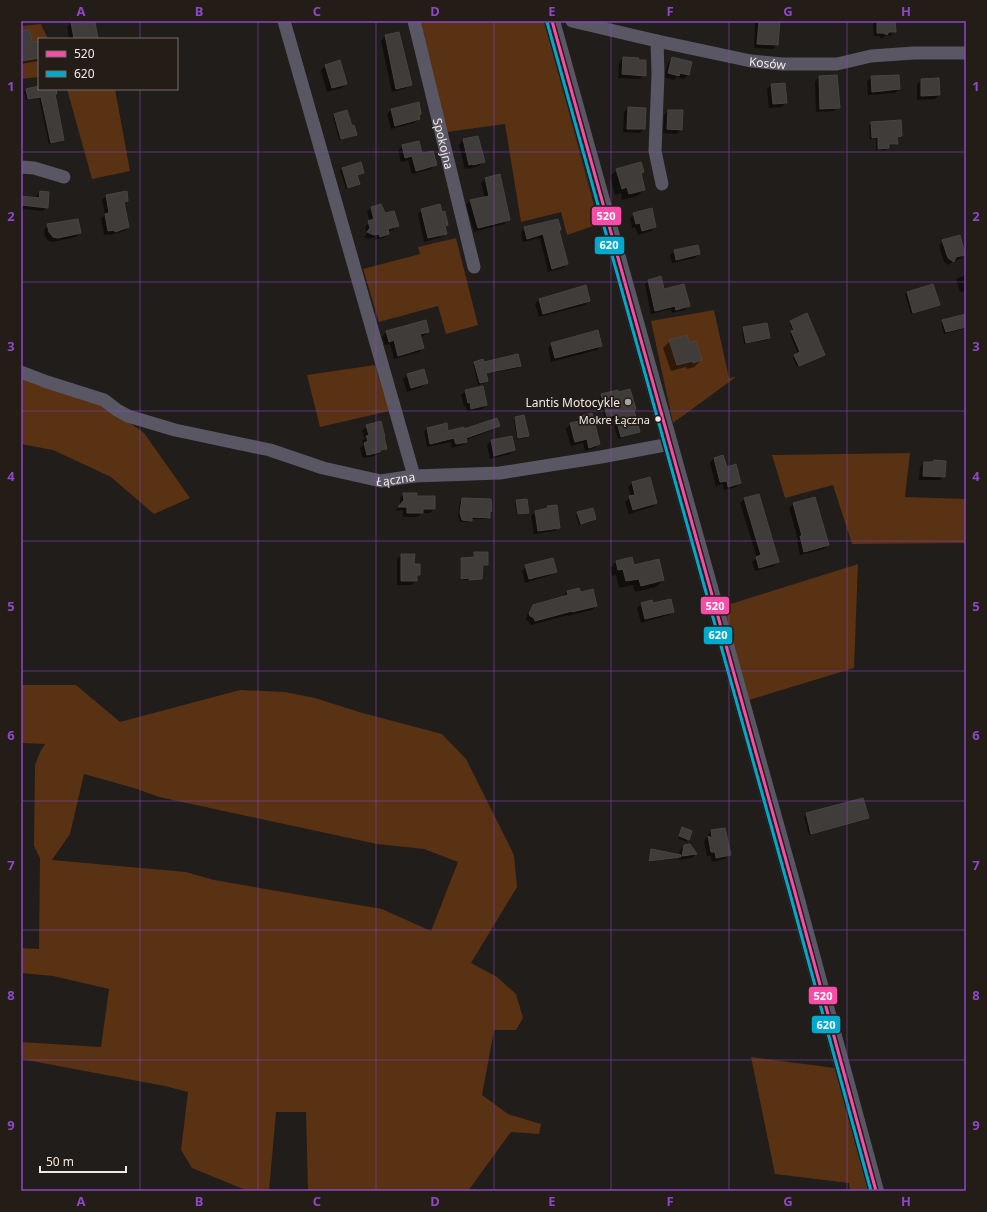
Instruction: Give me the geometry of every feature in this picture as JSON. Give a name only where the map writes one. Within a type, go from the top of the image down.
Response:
[{"type":"street","points":[[284,21],[414,476]]},
{"type":"street","name":"Spokojna","points":[[414,21],[474,267]]},
{"type":"street","points":[[552,21],[792,881],[876,1191]]},
{"type":"street","name":"Kosów","points":[[572,21],[751,61],[782,64],[837,64],[871,56],[914,53],[966,53]]},
{"type":"street","points":[[657,41],[658,74],[654,151],[662,184]]},
{"type":"street","points":[[21,168],[34,168],[64,177]]},
{"type":"street","name":"Łączna","points":[[21,372],[104,400],[128,416],[174,430],[270,450],[323,468],[382,481],[414,476],[500,473],[601,457],[670,444]]},
{"type":"shaded area","points":[[420,21],[541,21],[545,23],[599,224],[567,235],[561,212],[521,222],[505,124],[447,132]]},
{"type":"shaded area","points":[[41,24],[48,38],[38,38],[38,77],[21,79],[21,26]]},
{"type":"shaded area","points":[[67,90],[115,90],[130,171],[92,179]]},
{"type":"shaded area","points":[[456,238],[478,325],[446,334],[438,306],[379,322],[363,269],[420,254],[418,247]]},
{"type":"shaded area","points":[[714,310],[729,378],[736,377],[673,423],[651,321]]},
{"type":"shaded area","points":[[375,365],[389,411],[320,427],[307,375]]},
{"type":"shaded area","points":[[21,372],[82,388],[144,433],[190,498],[154,514],[111,477],[53,450],[21,444]]},
{"type":"shaded area","points":[[910,453],[905,497],[966,499],[966,543],[852,544],[833,485],[785,498],[772,455]]},
{"type":"shaded area","points":[[858,564],[854,668],[749,700],[723,605],[734,603]]},
{"type":"shaded area","points":[[21,685],[76,685],[120,722],[240,690],[285,692],[315,698],[359,712],[442,734],[466,759],[514,855],[517,887],[471,963],[497,977],[516,994],[523,1018],[516,1030],[494,1030],[482,1095],[508,1114],[541,1124],[539,1134],[511,1132],[468,1191],[308,1191],[306,1112],[276,1112],[269,1191],[248,1191],[192,1168],[181,1150],[188,1092],[165,1086],[21,1059],[21,1042],[101,1047],[109,989],[53,976],[21,973],[21,948],[39,949],[40,858],[34,846],[35,765],[45,744],[21,743]],"holes":[[[84,774],[134,788],[159,797],[377,844],[424,849],[458,862],[431,931],[382,909],[214,880],[186,872],[52,860],[70,834]]]},
{"type":"shaded area","points":[[751,1057],[835,1068],[871,1191],[850,1191],[849,1183],[775,1174]]},
{"type":"building","points":[[82,21],[82,24],[95,22],[98,38],[74,38],[71,22]]},
{"type":"building","points":[[759,21],[780,21],[778,45],[757,44]]},
{"type":"building","points":[[877,21],[895,21],[896,32],[889,32],[887,35],[877,33]]},
{"type":"building","points":[[30,30],[32,42],[38,41],[38,58],[21,61],[21,31]]},
{"type":"building","points":[[399,32],[412,85],[396,89],[385,35]]},
{"type":"building","points":[[623,57],[646,60],[646,76],[622,74]]},
{"type":"building","points":[[672,57],[692,62],[689,75],[680,73],[679,76],[668,73]]},
{"type":"building","points":[[340,60],[347,84],[332,88],[325,65]]},
{"type":"building","points":[[837,75],[840,108],[820,109],[819,76]]},
{"type":"building","points":[[899,75],[900,89],[872,92],[871,76]]},
{"type":"building","points":[[939,78],[940,95],[921,96],[921,79]]},
{"type":"building","points":[[785,83],[787,103],[773,104],[771,84]]},
{"type":"building","points":[[38,86],[38,90],[56,90],[57,94],[55,94],[64,140],[51,143],[41,97],[28,99],[26,89]]},
{"type":"building","points":[[419,102],[421,114],[419,115],[420,119],[395,126],[391,109]]},
{"type":"building","points":[[628,107],[646,108],[645,129],[627,129]]},
{"type":"building","points":[[347,110],[352,126],[354,125],[357,135],[341,139],[334,114]]},
{"type":"building","points":[[668,110],[683,110],[682,130],[667,129]]},
{"type":"building","points":[[901,120],[902,136],[897,137],[898,144],[889,144],[889,148],[878,149],[878,137],[872,138],[871,122]]},
{"type":"building","points":[[478,136],[485,162],[469,165],[463,139]]},
{"type":"building","points":[[419,141],[422,153],[433,151],[437,165],[416,171],[412,156],[405,158],[402,145]]},
{"type":"building","points":[[361,162],[364,173],[357,175],[360,184],[348,188],[342,168]]},
{"type":"building","points":[[641,162],[644,172],[641,173],[645,190],[629,194],[627,187],[622,189],[616,169]]},
{"type":"building","points":[[500,174],[510,220],[478,228],[470,200],[489,196],[485,178]]},
{"type":"building","points":[[40,191],[49,192],[48,208],[21,205],[21,196],[39,198]]},
{"type":"building","points":[[127,191],[128,201],[124,202],[129,227],[115,232],[114,230],[108,231],[105,214],[109,213],[106,195]]},
{"type":"building","points":[[381,204],[385,213],[394,211],[399,226],[388,229],[389,234],[380,237],[379,234],[374,235],[367,232],[370,228],[368,221],[374,219],[371,207]]},
{"type":"building","points":[[440,204],[442,212],[445,211],[448,225],[445,226],[447,234],[428,238],[421,209]]},
{"type":"building","points":[[652,208],[656,227],[642,231],[640,223],[636,224],[633,213]]},
{"type":"building","points":[[78,219],[81,233],[58,238],[53,237],[49,232],[47,224]]},
{"type":"building","points":[[558,219],[561,230],[559,230],[568,264],[552,269],[543,234],[527,239],[524,227]]},
{"type":"building","points":[[960,235],[965,255],[956,257],[954,262],[948,258],[942,240]]},
{"type":"building","points":[[698,245],[700,254],[676,260],[674,250]]},
{"type":"building","points":[[661,276],[664,289],[684,284],[690,306],[676,310],[675,306],[655,311],[648,280]]},
{"type":"building","points":[[933,284],[940,305],[913,313],[907,292]]},
{"type":"building","points":[[586,285],[590,301],[543,314],[539,299]]},
{"type":"building","points":[[807,313],[825,355],[799,366],[794,355],[800,352],[791,331],[794,330],[790,321]]},
{"type":"building","points":[[966,314],[966,327],[946,332],[942,320]]},
{"type":"building","points":[[426,320],[429,332],[420,334],[424,348],[398,356],[394,340],[389,342],[386,331]]},
{"type":"building","points":[[767,323],[770,338],[746,343],[743,327]]},
{"type":"building","points":[[598,330],[602,346],[555,358],[551,343]]},
{"type":"building","points":[[687,335],[689,343],[696,341],[702,360],[677,365],[669,340]]},
{"type":"building","points":[[518,354],[521,366],[486,373],[488,381],[480,383],[474,362],[483,359],[484,362]]},
{"type":"building","points":[[424,369],[428,383],[411,388],[407,374]]},
{"type":"building","points":[[483,386],[487,405],[471,409],[465,390]]},
{"type":"building","points":[[630,389],[636,409],[634,410],[640,432],[621,437],[615,415],[607,417],[601,394]]},
{"type":"building","points":[[592,413],[600,444],[589,448],[587,439],[575,442],[570,423],[579,421],[578,417]]},
{"type":"building","points":[[524,415],[529,436],[518,438],[515,417]]},
{"type":"building","points":[[497,418],[500,426],[466,438],[467,442],[456,444],[454,438],[430,444],[427,428],[447,423],[448,431],[464,427],[464,429]]},
{"type":"building","points":[[381,421],[387,449],[367,455],[364,443],[368,441],[366,436],[369,435],[366,425]]},
{"type":"building","points":[[512,436],[515,450],[494,456],[491,440]]},
{"type":"building","points":[[723,455],[727,467],[736,464],[741,483],[728,487],[727,481],[720,482],[714,458]]},
{"type":"building","points":[[934,460],[946,461],[945,477],[923,476],[924,462],[933,462]]},
{"type":"building","points":[[650,477],[657,503],[633,510],[629,496],[635,495],[632,482]]},
{"type":"building","points":[[403,493],[417,493],[417,496],[435,496],[435,509],[423,509],[423,513],[407,513],[407,507],[398,507],[404,500]]},
{"type":"building","points":[[759,494],[779,562],[759,568],[756,557],[761,555],[744,498]]},
{"type":"building","points":[[815,497],[829,545],[804,552],[800,536],[802,536],[793,503]]},
{"type":"building","points":[[462,498],[491,499],[492,511],[490,512],[490,518],[472,517],[472,521],[462,520],[460,513]]},
{"type":"building","points":[[527,499],[529,513],[518,514],[516,500]]},
{"type":"building","points":[[557,505],[560,528],[538,531],[535,511],[548,508],[547,506]]},
{"type":"building","points":[[593,508],[596,519],[581,524],[577,512]]},
{"type":"building","points":[[474,552],[488,552],[488,565],[483,565],[482,579],[461,579],[461,558],[474,557]]},
{"type":"building","points":[[401,554],[415,554],[414,564],[420,564],[420,575],[417,575],[417,581],[401,581]]},
{"type":"building","points":[[632,557],[634,565],[659,559],[664,580],[641,586],[639,579],[626,581],[623,569],[618,570],[616,561]]},
{"type":"building","points":[[553,558],[557,572],[529,579],[525,565]]},
{"type":"building","points":[[579,588],[581,592],[593,589],[597,606],[535,621],[534,618],[530,616],[529,613],[533,605],[568,595],[567,591]]},
{"type":"building","points":[[671,599],[674,612],[645,619],[641,603],[652,600],[653,603]]},
{"type":"building","points":[[863,798],[869,818],[811,834],[806,813]]},
{"type":"building","points":[[682,827],[692,831],[689,840],[679,836]]},
{"type":"building","points":[[725,828],[731,855],[716,858],[715,852],[711,852],[708,836],[712,838],[711,830]]},
{"type":"building","points":[[690,844],[697,854],[682,856],[684,845]]},
{"type":"building","points":[[651,849],[681,855],[681,857],[649,861]]},
{"type":"transit line","name":"520","points":[[552,21],[794,889],[876,1191]]},
{"type":"transit line","name":"620","points":[[547,22],[789,890],[871,1191]]},
{"type":"place","name":"Lantis Motocykle","points":[[628,402]]},
{"type":"place","name":"Mokre Łączna","points":[[658,419]]}]
